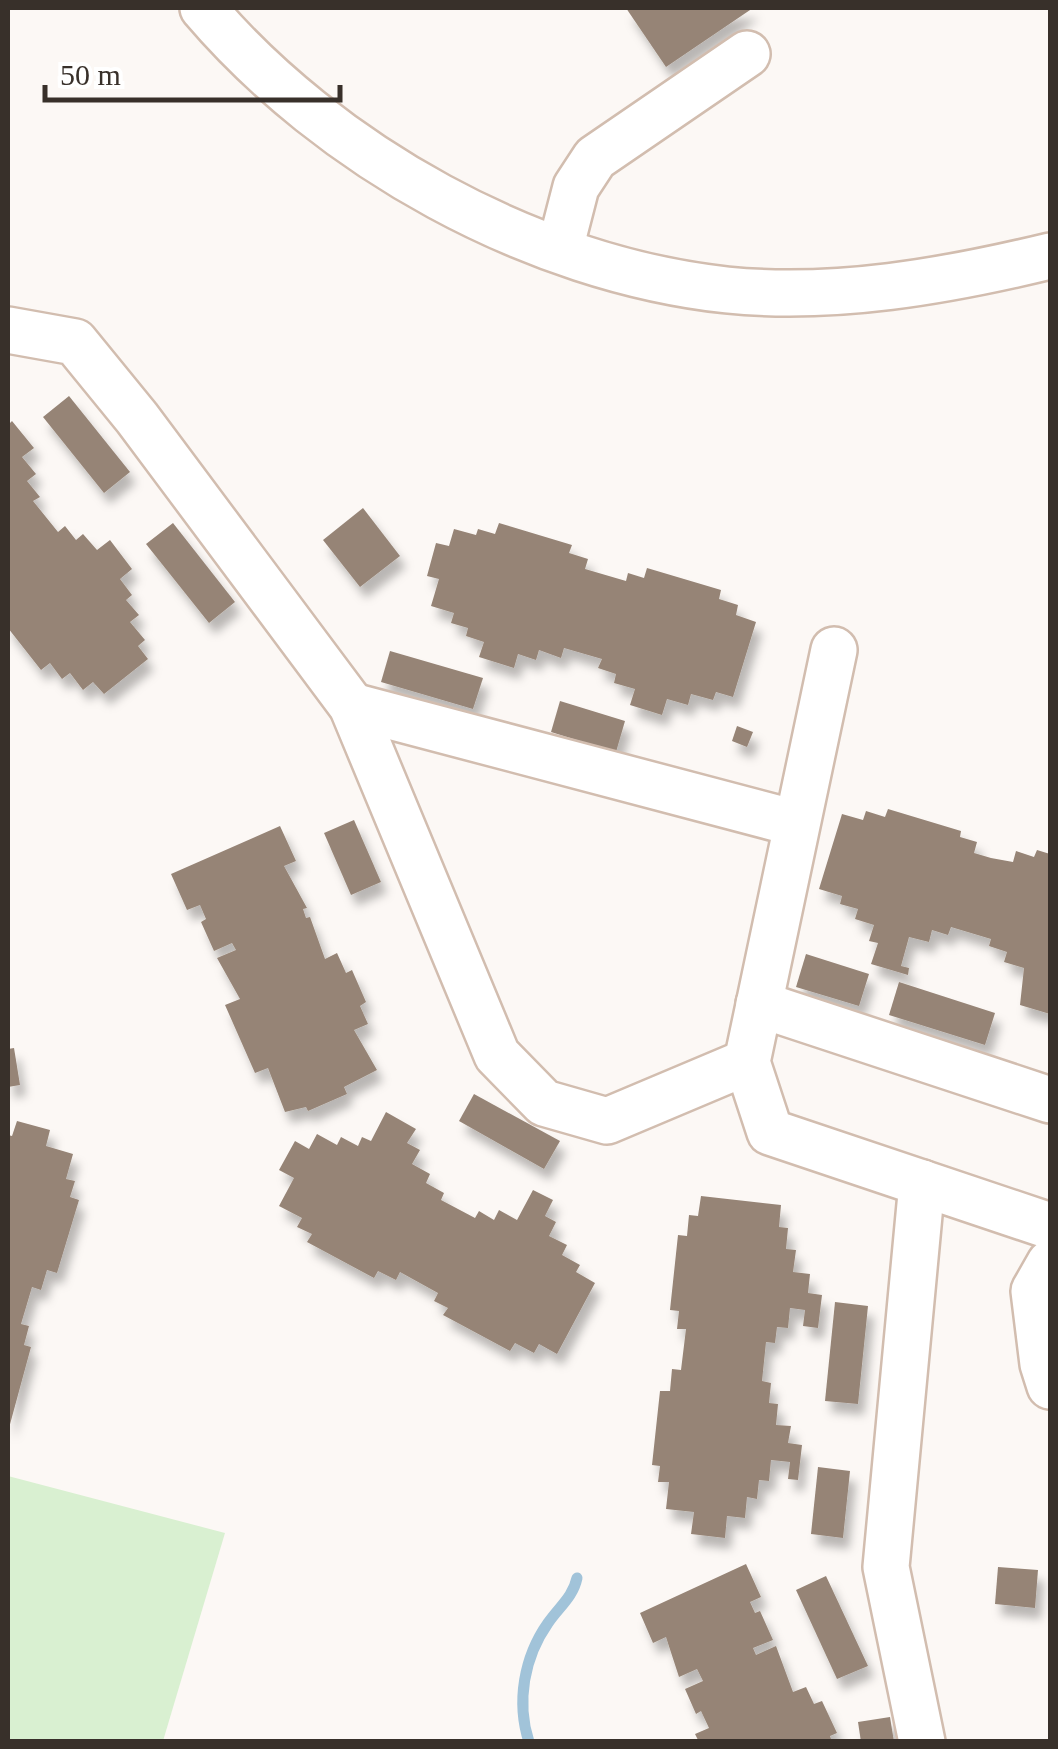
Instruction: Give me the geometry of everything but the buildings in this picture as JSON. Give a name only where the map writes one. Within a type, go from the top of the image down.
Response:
[{"type":"lane","points":[[204,8],[250,63],[328,126],[488,225],[613,267],[727,290],[861,290],[988,271],[1050,256]]},
{"type":"lane","points":[[560,249],[576,188],[595,158],[747,54]]},
{"type":"lane","points":[[8,330],[75,342],[137,418],[352,706],[497,1054],[544,1103],[607,1121],[747,1062]]},
{"type":"lane","points":[[834,650],[747,1062],[770,1132],[1050,1226]]},
{"type":"lane","points":[[352,706],[796,823]]},
{"type":"lane","points":[[759,1004],[1050,1100]]},
{"type":"lane","points":[[922,1183],[886,1567],[922,1742]]},
{"type":"lane","points":[[1050,1263],[1034,1291],[1042,1364],[1050,1386]]},
{"type":"green space","points":[[8,1476],[225,1533],[163,1741],[8,1741]]},
{"type":"waterway","points":[[529,1742],[523,1711],[528,1665],[540,1636],[577,1578]]}]
